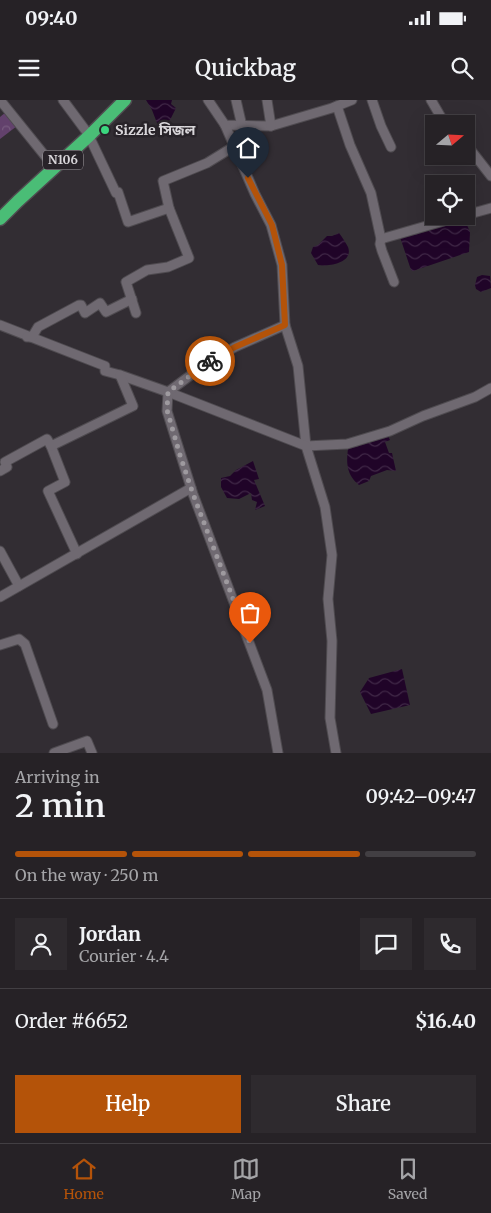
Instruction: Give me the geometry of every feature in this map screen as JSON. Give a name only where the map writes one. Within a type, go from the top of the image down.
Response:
[{"type":"highway","name":"N106","points":[[0,209],[50,162],[88,134],[118,100]]},
{"type":"highway","name":"N106","points":[[0,219],[125,100]]},
{"type":"street","points":[[0,100],[50,162]]},
{"type":"street","points":[[63,100],[88,134],[116,192],[118,192],[128,222],[169,208]]},
{"type":"street","points":[[208,100],[225,125],[255,194],[272,225],[282,265],[285,325],[298,366],[306,446],[325,507],[332,555],[328,599],[332,641],[330,718],[336,753]]},
{"type":"street","points":[[236,100],[242,126]]},
{"type":"street","points":[[267,100],[271,126]]},
{"type":"street","points":[[225,125],[271,126],[352,100]]},
{"type":"street","points":[[372,100],[390,148]]},
{"type":"street","points":[[432,100],[440,115]]},
{"type":"street","points":[[337,106],[350,145],[371,193],[381,239],[380,246],[394,282]]},
{"type":"street","points":[[136,312],[125,284],[126,282],[147,270],[168,267],[189,258],[169,208],[164,180],[207,163],[233,147]]},
{"type":"street","points":[[475,156],[491,176]]},
{"type":"street","points":[[475,212],[491,208]]},
{"type":"street","points":[[381,239],[430,225]]},
{"type":"street","points":[[27,337],[32,337],[40,326],[79,305],[81,305],[85,313],[100,303],[106,312],[132,299]]},
{"type":"street","points":[[0,325],[104,366],[105,371],[120,374],[306,446],[346,444],[390,431],[423,416],[475,397],[491,388]]},
{"type":"street","points":[[168,392],[208,363],[235,347],[285,325]]},
{"type":"street","points":[[52,446],[133,406],[120,374]]},
{"type":"street","points":[[168,392],[167,410],[191,488],[267,690],[278,753]]},
{"type":"street","points":[[0,471],[7,467],[5,462],[47,439],[52,446],[65,482],[48,491],[77,554]]},
{"type":"street","points":[[0,597],[191,488]]},
{"type":"street","points":[[0,551],[19,586]]},
{"type":"street","points":[[0,645],[19,640],[25,644],[53,724]]},
{"type":"street","points":[[54,753],[87,741],[92,753]]},
{"type":"green space","points":[[6,112],[17,126],[0,139],[0,117]]},
{"type":"water","points":[[146,100],[172,100],[171,104],[176,108],[170,120],[162,125],[157,123]]},
{"type":"water","points":[[440,225],[467,225],[470,232],[469,252],[413,271],[411,270],[400,237]]},
{"type":"water","points":[[339,233],[348,247],[347,257],[339,263],[318,265],[311,253],[313,247],[318,245],[327,236]]},
{"type":"water","points":[[482,275],[490,276],[491,288],[481,292],[476,289],[475,285],[477,277]]},
{"type":"water","points":[[388,436],[390,440],[385,442],[389,453],[392,453],[396,471],[387,470],[371,476],[369,481],[359,485],[348,469],[348,449],[354,444]]},
{"type":"water","points":[[253,461],[259,479],[254,480],[265,506],[255,510],[257,502],[252,500],[251,493],[239,499],[227,498],[221,487],[221,478],[230,476],[236,470]]},
{"type":"water","points":[[402,669],[410,705],[371,714],[360,692],[369,678]]},
{"type":"way so far","points":[[210,361],[168,392],[167,410],[193,494],[250,643]]},
{"type":"place","name":"Sizzle সিজল","points":[[105,130]]},
{"type":"route","points":[[210,361],[235,347],[285,325],[282,265],[272,225],[248,178]]}]
